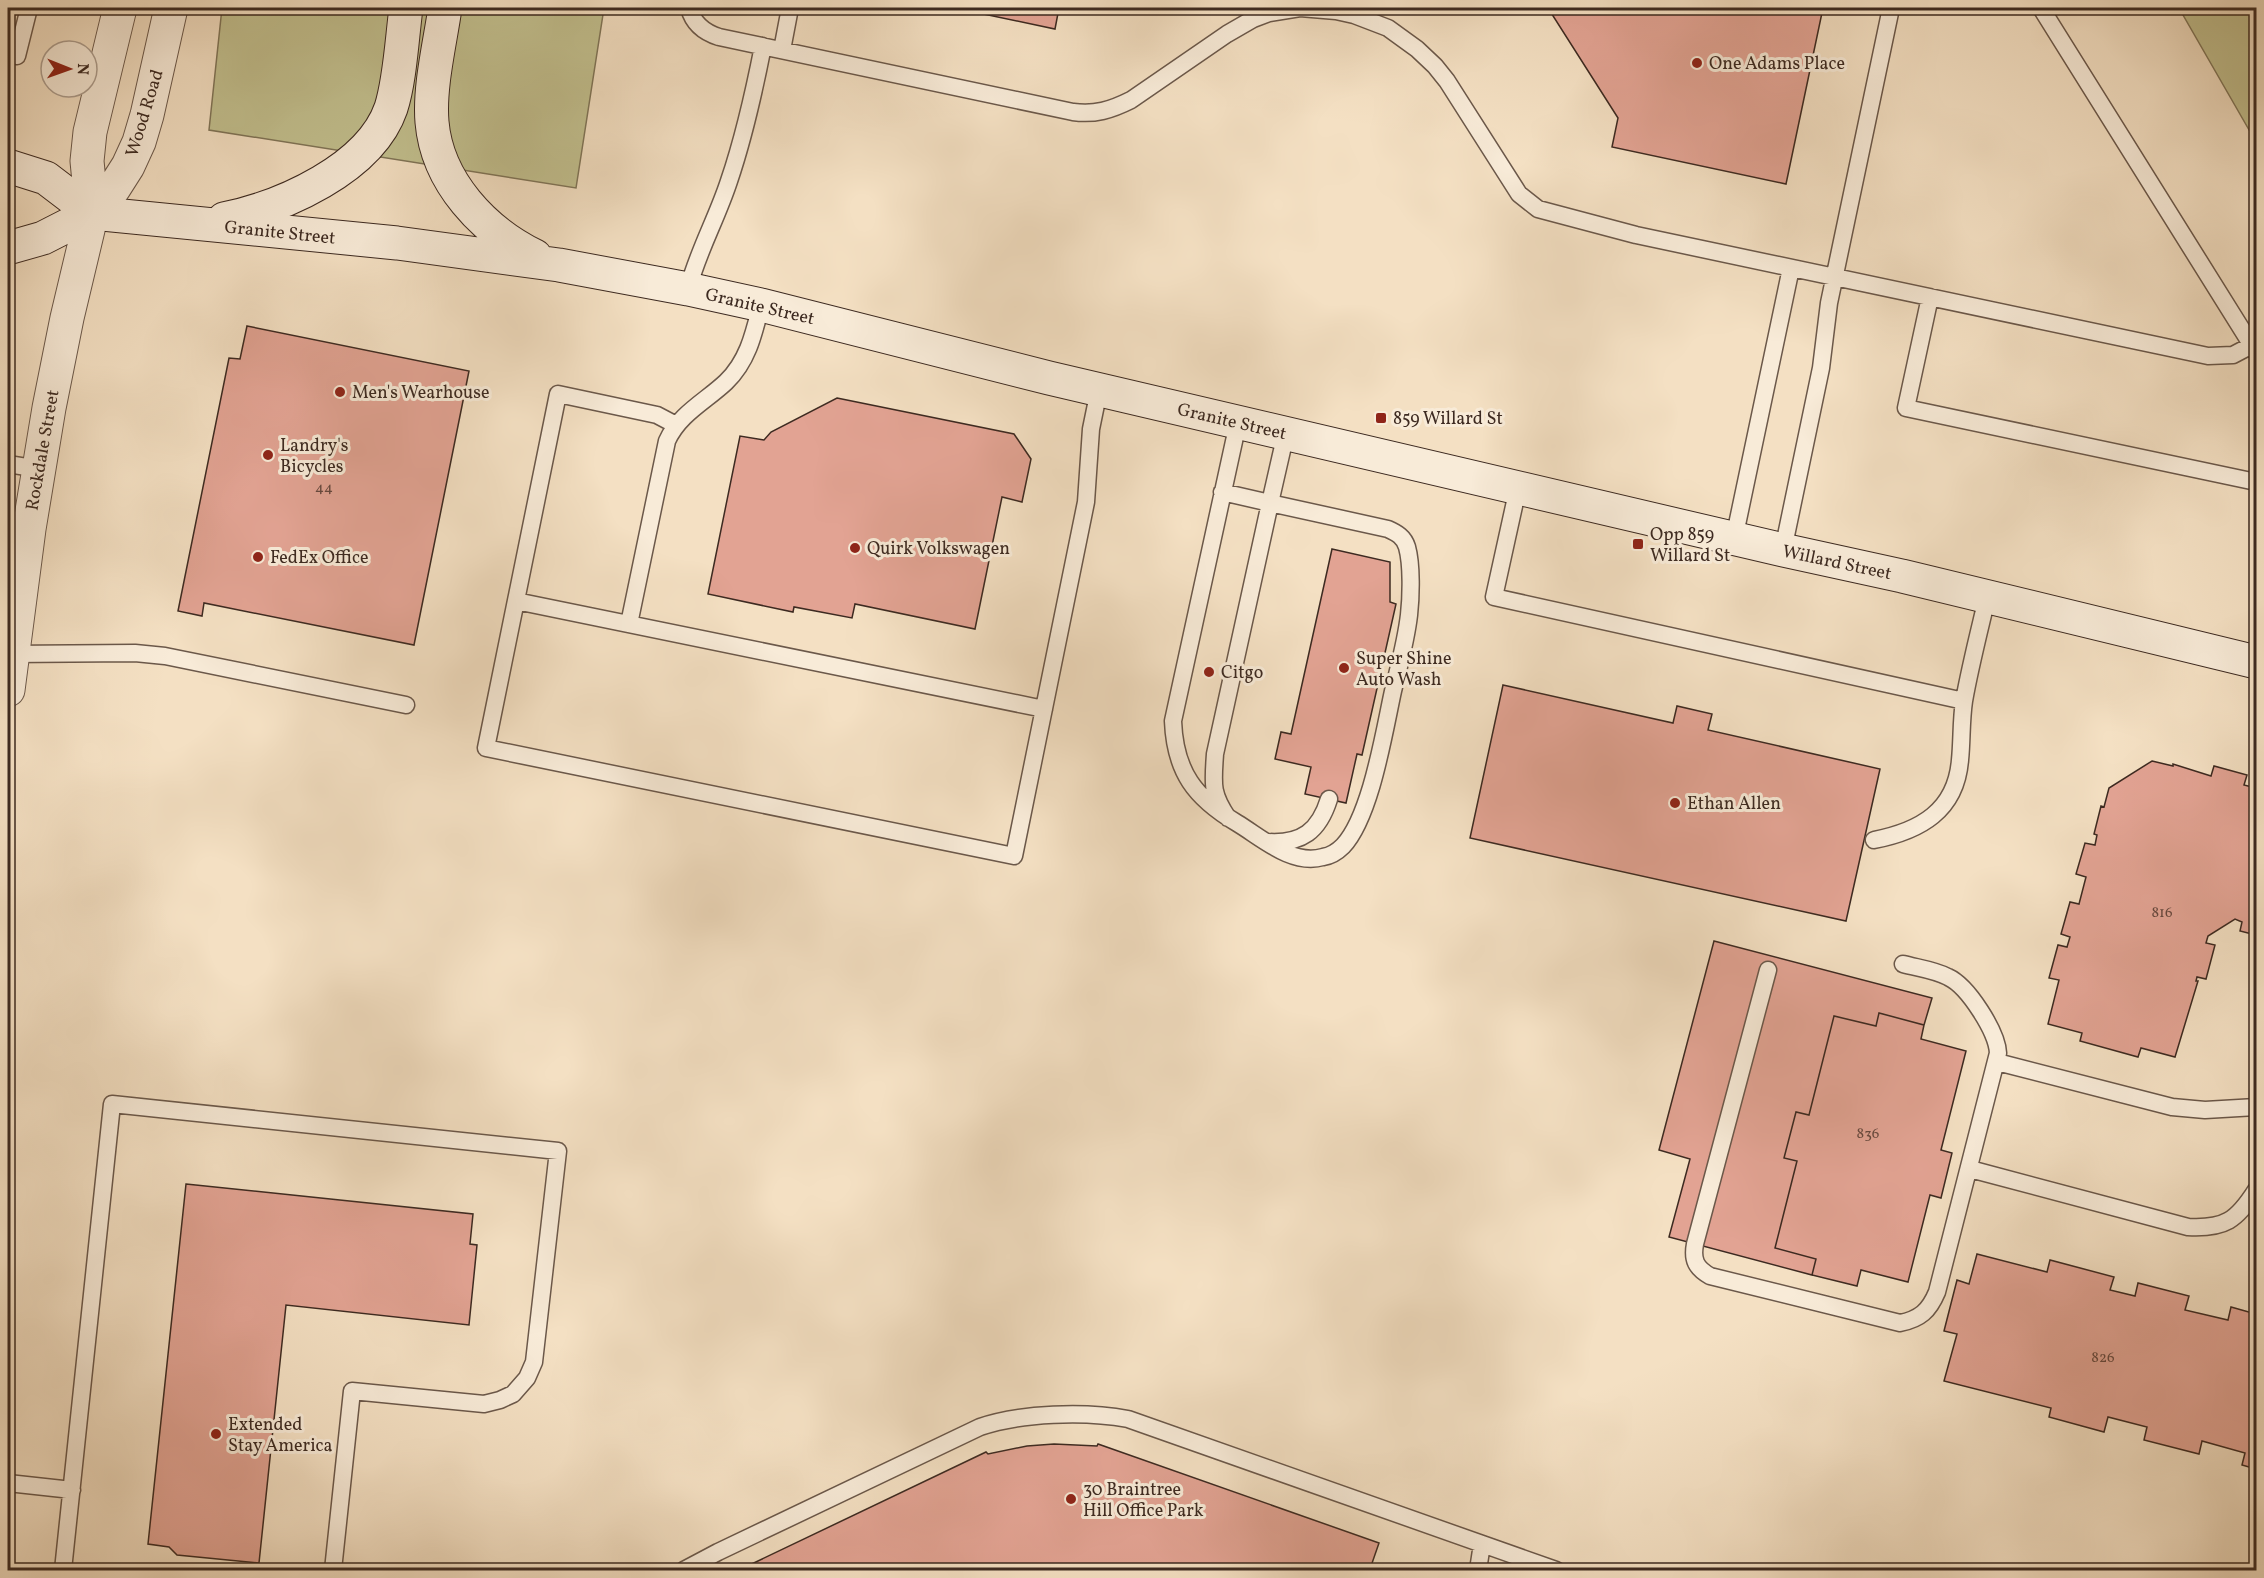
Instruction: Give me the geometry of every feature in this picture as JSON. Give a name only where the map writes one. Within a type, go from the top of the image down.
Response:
[{"type":"main road","points":[[92,213],[87,161],[90,132],[120,8]]},
{"type":"main road","name":"Wood Road","points":[[92,213],[123,173],[139,142],[171,8]]},
{"type":"main road","points":[[200,224],[250,213],[283,201],[329,177],[363,150],[385,123],[391,107],[406,8]]},
{"type":"main road","points":[[445,8],[432,106],[434,138],[441,158],[462,196],[494,231],[534,256],[559,265]]},
{"type":"main road","points":[[8,166],[46,178],[92,213]]},
{"type":"main road","points":[[8,248],[43,238],[92,213]]},
{"type":"main road","name":"Granite Street","points":[[92,213],[397,243],[559,265],[688,289],[1099,390],[1416,464]]},
{"type":"main road","name":"Rockdale Street","points":[[8,690],[23,466],[67,318],[92,213]]},
{"type":"main road","name":"Willard Street","points":[[1416,464],[1902,576],[2256,662]]},
{"type":"lane","points":[[8,54],[17,56],[29,8]]},
{"type":"lane","points":[[689,8],[691,16],[699,27],[711,34],[1062,110],[1092,114],[1117,107],[1131,100],[1227,34],[1253,19],[1269,13],[1300,8],[1336,11],[1388,28],[1418,49],[1447,81],[1519,194],[1538,209],[1636,235],[2208,356],[2233,355],[2254,349],[2041,8]]},
{"type":"lane","points":[[782,50],[790,8]]},
{"type":"lane","points":[[1783,550],[1821,368],[1834,277],[1891,8]]},
{"type":"lane","points":[[688,289],[699,254],[730,179],[751,104],[763,46]]},
{"type":"lane","points":[[1734,539],[1791,268]]},
{"type":"lane","points":[[1930,297],[1906,408],[2256,482]]},
{"type":"lane","points":[[629,624],[665,450],[676,425],[734,373],[748,350],[760,305]]},
{"type":"lane","points":[[676,425],[657,415],[558,394],[486,748],[1014,856],[1086,502],[1091,429],[1099,390]]},
{"type":"lane","points":[[1222,492],[1388,529],[1401,536],[1407,549],[1410,600],[1407,627],[1368,796],[1343,845],[1332,854],[1310,860],[1283,852],[1228,818],[1201,797],[1190,785],[1177,753],[1173,721],[1222,492],[1238,423]]},
{"type":"lane","points":[[1228,818],[1216,798],[1215,754],[1286,434]]},
{"type":"lane","points":[[1518,488],[1494,597],[1964,701]]},
{"type":"lane","points":[[1874,840],[1906,832],[1922,824],[1937,813],[1946,802],[1958,776],[1964,701],[1987,598]]},
{"type":"lane","points":[[516,601],[1044,709]]},
{"type":"lane","points":[[10,654],[135,653],[165,656],[406,705]]},
{"type":"lane","points":[[1268,842],[1290,841],[1313,831],[1320,822],[1329,799]]},
{"type":"lane","points":[[1768,970],[1695,1244],[1695,1262],[1701,1271],[1710,1276],[1900,1323],[1919,1318],[1927,1311],[1937,1292],[1997,1062],[1998,1043],[1962,987],[1946,975],[1903,964]]},
{"type":"lane","points":[[1997,1062],[2172,1107],[2205,1110],[2256,1107]]},
{"type":"lane","points":[[63,1570],[112,1104],[558,1151],[537,1346],[527,1378],[513,1394],[484,1404],[351,1391],[333,1570]]},
{"type":"lane","points":[[1970,1169],[2188,1227],[2220,1226],[2234,1220],[2256,1190]]},
{"type":"lane","points":[[684,1570],[980,1427],[1010,1419],[1096,1414],[1128,1419],[1556,1570]]},
{"type":"lane","points":[[8,1483],[72,1490]]},
{"type":"lane","points":[[1478,1570],[1482,1545]]},
{"type":"shaded area","points":[[222,8],[604,8],[576,188],[209,130]]},
{"type":"shaded area","points":[[2179,8],[2256,8],[2256,142]]},
{"type":"building","points":[[955,8],[1059,8],[1055,29]]},
{"type":"building","name":"One Adams Place","points":[[1548,8],[1823,8],[1786,184],[1612,147],[1618,118]]},
{"type":"building","points":[[247,326],[469,371],[414,645],[204,603],[202,616],[178,611],[229,358],[240,359]]},
{"type":"building","name":"Quirk Volkswagen","points":[[837,398],[1014,434],[1031,459],[1022,502],[1002,497],[975,629],[855,604],[852,618],[794,607],[793,612],[708,594],[740,436],[764,440],[771,432]]},
{"type":"building","name":"Super Shine Auto Wash","points":[[1332,549],[1390,562],[1390,602],[1396,604],[1362,755],[1357,754],[1346,803],[1305,794],[1311,767],[1275,759],[1281,732],[1291,734]]},
{"type":"building","name":"Ethan Allen","points":[[1503,685],[1673,723],[1677,706],[1712,714],[1708,730],[1880,769],[1846,921],[1470,838]]},
{"type":"building","points":[[2152,761],[2173,766],[2173,764],[2211,776],[2214,766],[2247,775],[2244,785],[2256,788],[2256,935],[2240,931],[2242,922],[2235,919],[2208,936],[2206,943],[2215,945],[2206,979],[2197,977],[2196,981],[2198,981],[2175,1057],[2141,1048],[2138,1057],[2080,1041],[2082,1033],[2048,1024],[2059,980],[2049,978],[2058,945],[2067,947],[2070,937],[2061,934],[2070,902],[2079,904],[2086,877],[2076,874],[2085,843],[2095,845],[2097,835],[2094,834],[2101,806],[2104,807],[2109,788]]},
{"type":"building","points":[[1714,941],[1932,998],[1924,1025],[1879,1013],[1876,1026],[1834,1016],[1809,1115],[1796,1112],[1784,1158],[1797,1161],[1775,1248],[1816,1259],[1812,1275],[1669,1237],[1690,1159],[1659,1150]]},
{"type":"building","points":[[1879,1013],[1924,1025],[1921,1039],[1966,1051],[1941,1150],[1952,1153],[1941,1198],[1930,1195],[1908,1282],[1861,1270],[1857,1286],[1812,1275],[1816,1259],[1775,1248],[1797,1161],[1784,1158],[1796,1112],[1809,1115],[1834,1016],[1876,1026]]},
{"type":"building","name":"Extended Stay America","points":[[186,1184],[473,1214],[470,1244],[477,1245],[469,1325],[286,1305],[259,1563],[177,1555],[169,1547],[148,1544]]},
{"type":"building","points":[[1977,1254],[2047,1272],[2050,1260],[2114,1277],[2110,1290],[2135,1296],[2138,1283],[2189,1296],[2185,1310],[2228,1320],[2231,1307],[2256,1314],[2256,1469],[2242,1465],[2245,1453],[2202,1441],[2199,1454],[2144,1440],[2147,1427],[2108,1417],[2104,1432],[2049,1417],[2051,1408],[1944,1381],[1957,1334],[1944,1331],[1957,1280],[1969,1284]]},
{"type":"building","name":"30 Braintree Hill Office Park","points":[[1054,1444],[1097,1446],[1098,1444],[1379,1543],[1370,1569],[1373,1570],[739,1570],[986,1452],[988,1454],[1027,1446]]},
{"type":"place","name":"One Adams Place","points":[[1697,63]]},
{"type":"place","name":"Men's Wearhouse","points":[[340,392]]},
{"type":"place","name":"859 Willard St","points":[[1381,418]]},
{"type":"place","name":"Landry's Bicycles","points":[[268,455]]},
{"type":"place","name":"Opp 859 Willard St","points":[[1638,544]]},
{"type":"place","name":"Quirk Volkswagen","points":[[855,548]]},
{"type":"place","name":"FedEx Office","points":[[258,557]]},
{"type":"place","name":"Super Shine Auto Wash","points":[[1344,668]]},
{"type":"place","name":"Citgo","points":[[1209,672]]},
{"type":"place","name":"Ethan Allen","points":[[1675,803]]},
{"type":"place","name":"Extended Stay America","points":[[216,1434]]},
{"type":"place","name":"30 Braintree Hill Office Park","points":[[1071,1499]]}]
